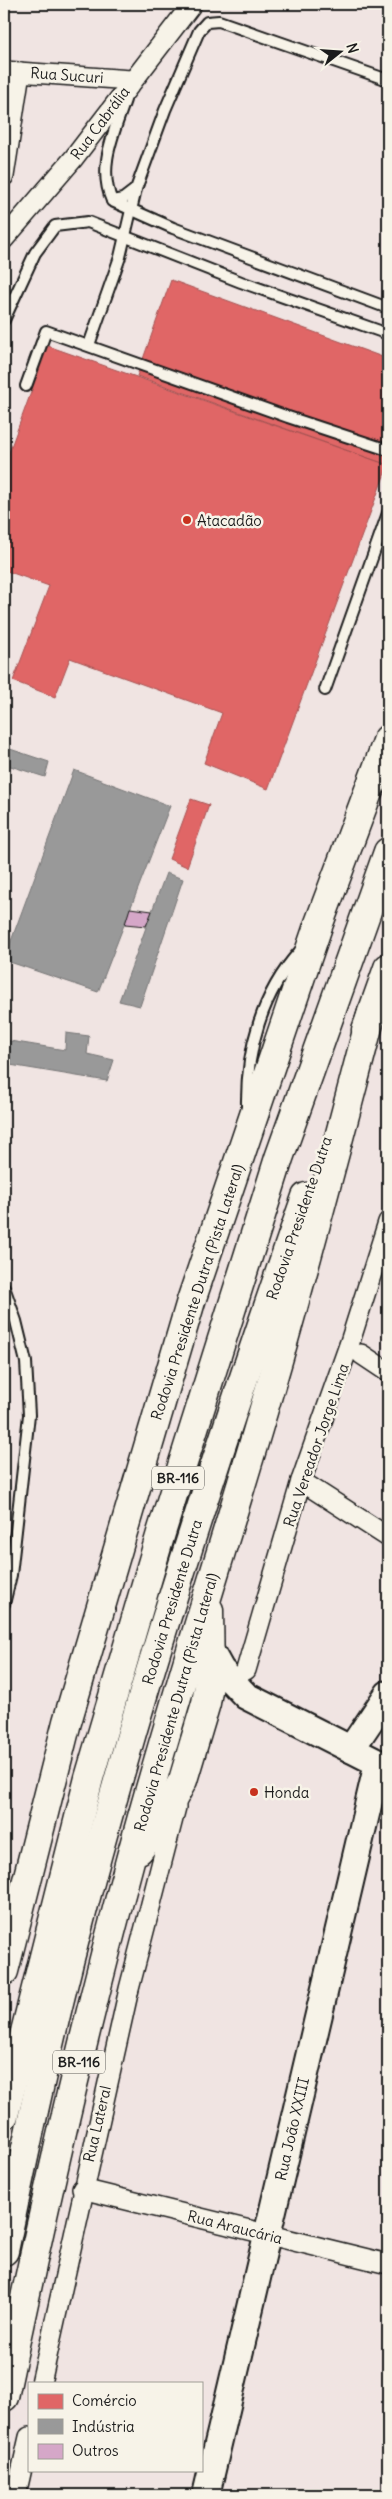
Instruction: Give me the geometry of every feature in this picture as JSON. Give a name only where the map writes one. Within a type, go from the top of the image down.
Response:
[{"type":"highway","name":"Rodovia Presidente Dutra (Pista Lateral)","points":[[4,1971],[66,1722],[191,1301],[315,936],[388,739]]},
{"type":"highway","name":"Rodovia Presidente Dutra","points":[[4,2115],[88,1778],[161,1533],[279,1158],[388,852]]},
{"type":"highway","name":"Rodovia Presidente Dutra","points":[[4,2251],[34,2108],[74,1940],[128,1747],[236,1398],[388,968]]},
{"type":"highway","name":"Rodovia Presidente Dutra (Pista Lateral)","points":[[4,2397],[32,2260],[129,1863],[272,1380],[323,1200],[372,1012]]},
{"type":"highway","points":[[129,1863],[162,1819],[183,1780],[206,1703],[210,1679],[209,1623],[211,1583]]},
{"type":"street","name":"Rua Cabrália","points":[[4,239],[73,158],[131,80],[192,4]]},
{"type":"street","name":"Rua Sucuri","points":[[12,72],[131,80]]},
{"type":"street","points":[[4,176],[12,72]]},
{"type":"street","name":"Rua Vereador Jorge Lima","points":[[246,1670],[301,1481],[349,1345],[388,1222]]},
{"type":"street","points":[[361,1354],[388,1372]]},
{"type":"street","points":[[301,1481],[388,1538]]},
{"type":"street","points":[[211,1652],[221,1670],[246,1696]]},
{"type":"street","points":[[206,1703],[217,1695],[225,1693],[246,1696],[383,1765]]},
{"type":"street","points":[[351,1749],[388,1694]]},
{"type":"street","name":"Rua João XXIII","points":[[206,2495],[267,2235],[383,1765]]},
{"type":"street","name":"Rua Lateral","points":[[40,2382],[82,2189],[129,1989],[183,1780]]},
{"type":"street","name":"Rua Araucária","points":[[82,2189],[388,2264]]},
{"type":"street","points":[[16,2495],[28,2442]]},
{"type":"lane","points":[[89,344],[120,257],[136,189],[165,110],[199,31],[207,22],[219,21],[388,80]]},
{"type":"lane","points":[[131,80],[106,161],[105,181],[112,201],[131,210],[388,308]]},
{"type":"lane","points":[[112,201],[123,198],[136,189]]},
{"type":"lane","points":[[4,320],[35,253],[55,226],[74,222],[88,222],[241,282],[388,334]]},
{"type":"lane","points":[[26,386],[46,331],[89,344],[280,414],[388,450]]},
{"type":"lane","points":[[325,690],[388,513]]},
{"type":"lane","points":[[4,1287],[16,1321],[26,1362],[29,1415],[11,1575],[4,1604]]},
{"type":"building: Comércio","points":[[171,280],[388,359],[388,465],[137,376]]},
{"type":"building: Comércio","name":"Atacadão","points":[[48,346],[388,465],[268,789],[204,763],[222,713],[70,658],[55,697],[13,681],[49,586],[4,570],[4,466]]},
{"type":"building: Comércio","points":[[191,799],[209,805],[187,867],[169,859]]},
{"type":"building: Indústria","points":[[4,747],[49,762],[45,777],[4,764]]},
{"type":"building: Indústria","points":[[74,770],[170,806],[98,992],[4,960]]},
{"type":"building: Indústria","points":[[166,873],[183,879],[140,1006],[119,1001]]},
{"type":"building: Indústria","points":[[66,1033],[89,1036],[87,1054],[114,1060],[107,1081],[4,1064],[4,1040],[65,1050]]},
{"type":"building: Outros","points":[[130,908],[152,911],[146,926],[125,924]]},
{"type":"place","name":"Atacadão","points":[[187,520]]},
{"type":"place","name":"Honda","points":[[254,1792]]}]
